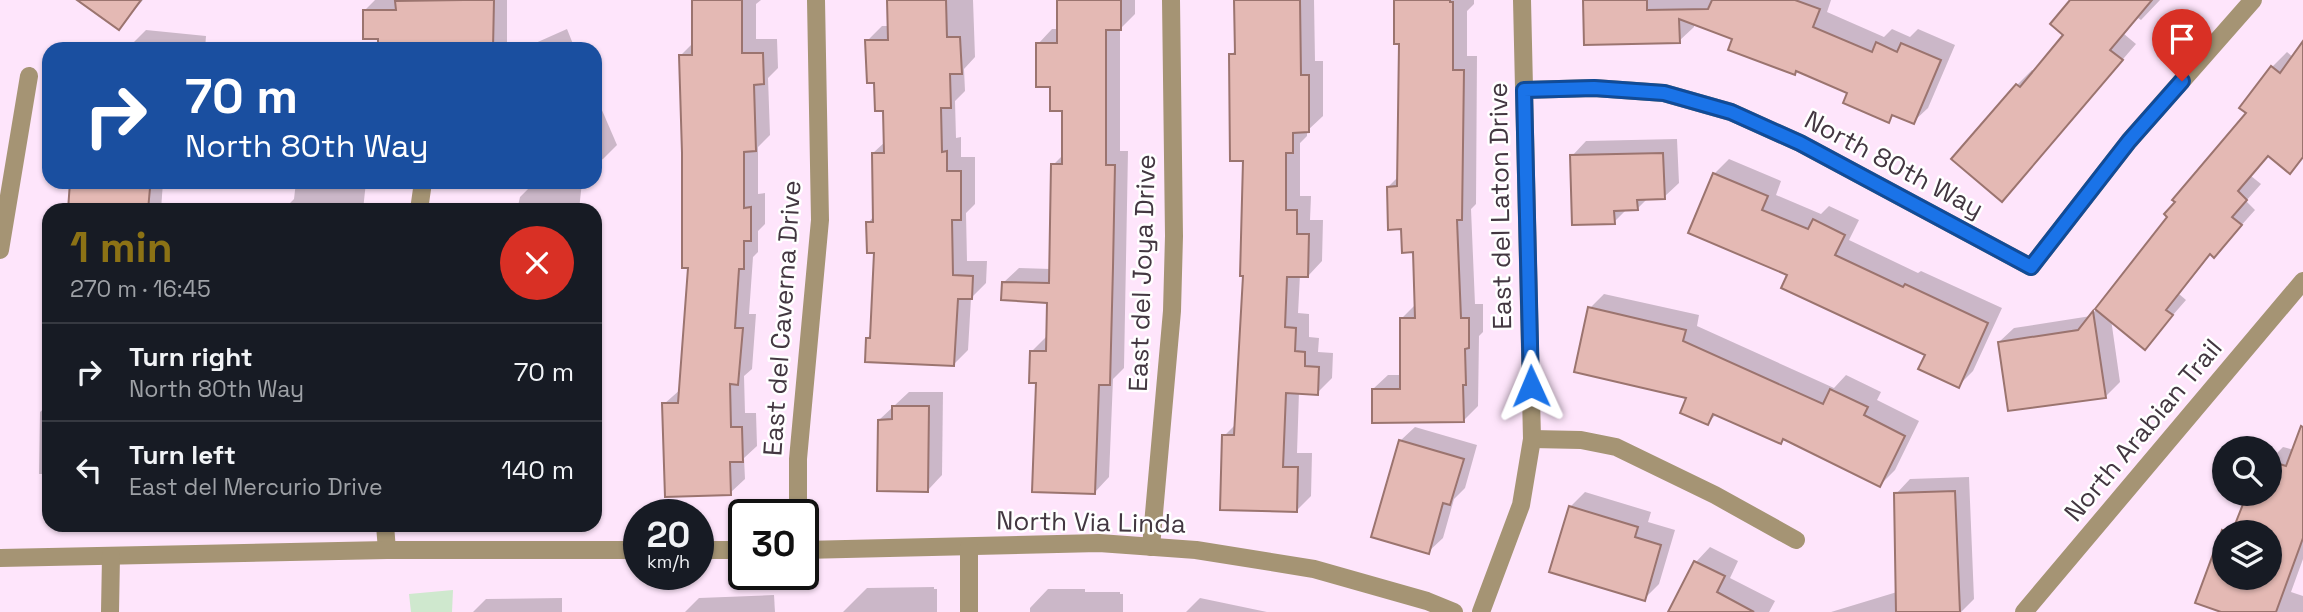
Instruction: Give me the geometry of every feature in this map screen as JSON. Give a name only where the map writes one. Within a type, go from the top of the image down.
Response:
[{"type":"street","name":"East del Caverna Drive","points":[[798,499],[797,459],[820,220],[816,0]]},
{"type":"street","name":"East del Joya Drive","points":[[1152,547],[1172,311],[1174,236],[1171,0]]},
{"type":"street","name":"East del Laton Drive","points":[[1481,612],[1521,505],[1532,439],[1522,0]]},
{"type":"street","name":"North 80th Way","points":[[1524,90],[1594,88],[1664,93],[1731,112],[1800,143],[2031,267],[2129,141],[2252,0]]},
{"type":"street","points":[[0,250],[29,76]]},
{"type":"street","name":"North Arabian Trail","points":[[2024,612],[2303,281]]},
{"type":"street","points":[[1532,439],[1581,440],[1616,447],[1714,495],[1796,540]]},
{"type":"street","points":[[386,532],[387,550]]},
{"type":"street","name":"North Via Linda","points":[[819,550],[1099,543],[1196,550],[1314,569],[1427,601],[1454,612]]},
{"type":"street","points":[[969,547],[969,612]]},
{"type":"street","points":[[0,558],[387,550],[623,550]]},
{"type":"street","points":[[110,612],[111,556]]},
{"type":"green space","points":[[453,590],[452,612],[411,612],[409,594]]},
{"type":"building","points":[[77,0],[141,0],[119,30]]},
{"type":"building","points":[[494,0],[493,42],[378,42],[378,39],[363,39],[363,10],[396,10],[395,1]]},
{"type":"building","points":[[692,0],[742,0],[742,53],[763,53],[764,84],[754,85],[756,151],[744,152],[744,208],[751,207],[751,241],[744,241],[744,269],[739,269],[735,328],[743,328],[738,385],[730,384],[731,427],[742,427],[743,462],[730,462],[731,495],[665,497],[662,403],[678,403],[688,268],[682,268],[679,55],[692,55]]},
{"type":"building","points":[[887,0],[946,0],[947,37],[960,37],[962,74],[950,74],[951,108],[941,108],[942,152],[947,151],[947,171],[961,171],[961,220],[952,220],[953,275],[973,276],[972,299],[958,299],[954,366],[865,362],[866,338],[870,338],[874,253],[867,253],[866,222],[873,222],[872,153],[884,153],[883,111],[875,111],[874,83],[867,83],[865,40],[888,40]]},
{"type":"building","points":[[1057,0],[1121,0],[1121,30],[1106,30],[1106,165],[1115,165],[1113,267],[1110,385],[1099,385],[1095,494],[1032,492],[1036,383],[1029,383],[1030,351],[1046,351],[1047,303],[1001,300],[1002,282],[1049,283],[1051,164],[1062,164],[1062,111],[1050,111],[1050,87],[1036,87],[1036,43],[1057,43]]},
{"type":"building","points":[[1234,0],[1300,0],[1301,75],[1309,75],[1309,132],[1293,133],[1293,153],[1286,153],[1286,210],[1297,210],[1297,234],[1309,234],[1308,277],[1287,277],[1285,327],[1296,328],[1295,351],[1305,352],[1305,366],[1319,367],[1318,395],[1286,393],[1283,467],[1298,467],[1297,512],[1220,510],[1222,435],[1234,435],[1243,276],[1240,276],[1243,161],[1230,161],[1229,54],[1235,54]]},
{"type":"building","points":[[1394,0],[1453,2],[1453,70],[1464,70],[1462,220],[1457,220],[1461,318],[1469,318],[1469,348],[1465,349],[1466,385],[1463,385],[1464,422],[1372,423],[1372,389],[1400,389],[1400,318],[1415,318],[1413,252],[1402,253],[1401,229],[1388,230],[1387,187],[1397,186],[1399,44],[1394,44]]},
{"type":"building","points":[[1583,0],[1647,0],[1647,10],[1708,9],[1712,0],[1795,0],[1820,9],[1813,27],[1872,52],[1876,42],[1897,52],[1901,43],[1941,60],[1914,124],[1892,115],[1889,123],[1843,103],[1847,93],[1796,71],[1795,75],[1728,50],[1732,39],[1679,19],[1680,43],[1584,45]]},
{"type":"building","points":[[2070,0],[2152,0],[2110,50],[2123,60],[2002,202],[1951,159],[2016,84],[2020,87],[2063,35],[2050,24]]},
{"type":"building","points":[[2303,41],[2303,157],[2290,174],[2268,156],[2238,191],[2247,200],[2232,217],[2242,225],[2214,258],[2210,254],[2166,310],[2173,315],[2145,350],[2095,309],[2167,217],[2164,214],[2175,202],[2172,200],[2246,113],[2239,108],[2271,66],[2280,73]]},
{"type":"building","points":[[1663,153],[1665,199],[1637,200],[1638,210],[1614,211],[1615,224],[1572,225],[1570,155]]},
{"type":"building","points":[[1713,173],[1768,196],[1762,210],[1808,229],[1813,219],[1845,235],[1835,255],[1988,323],[1959,388],[1918,369],[1925,355],[1781,288],[1787,275],[1688,233]]},
{"type":"building","points":[[70,189],[150,189],[149,203],[68,203]]},
{"type":"building","points":[[1588,307],[1686,330],[1683,341],[1823,404],[1830,389],[1868,407],[1864,415],[1905,436],[1880,487],[1783,439],[1781,444],[1713,414],[1708,425],[1680,413],[1686,398],[1574,372]]},
{"type":"building","points":[[2093,311],[2106,398],[2008,411],[1998,342],[2078,330]]},
{"type":"building","points":[[892,406],[929,406],[928,492],[877,491],[878,420],[892,419]]},
{"type":"building","points":[[2301,426],[2303,538],[2276,612],[2221,612],[2195,603],[2212,557],[2212,590],[2282,590],[2282,520],[2237,520],[2242,506],[2282,506],[2282,465],[2286,466]]},
{"type":"building","points":[[1399,440],[1464,459],[1450,505],[1443,503],[1429,554],[1371,537]]},
{"type":"building","points":[[1955,491],[1960,612],[1896,612],[1894,493]]},
{"type":"building","points":[[1569,506],[1638,527],[1635,537],[1661,545],[1645,601],[1549,572]]},
{"type":"building","points":[[1694,561],[1725,576],[1717,592],[1754,612],[1668,612]]},
{"type":"route","points":[[1531,386],[1524,90],[1594,88],[1664,93],[1731,112],[1800,143],[2031,267],[2129,141],[2182,81]]}]
